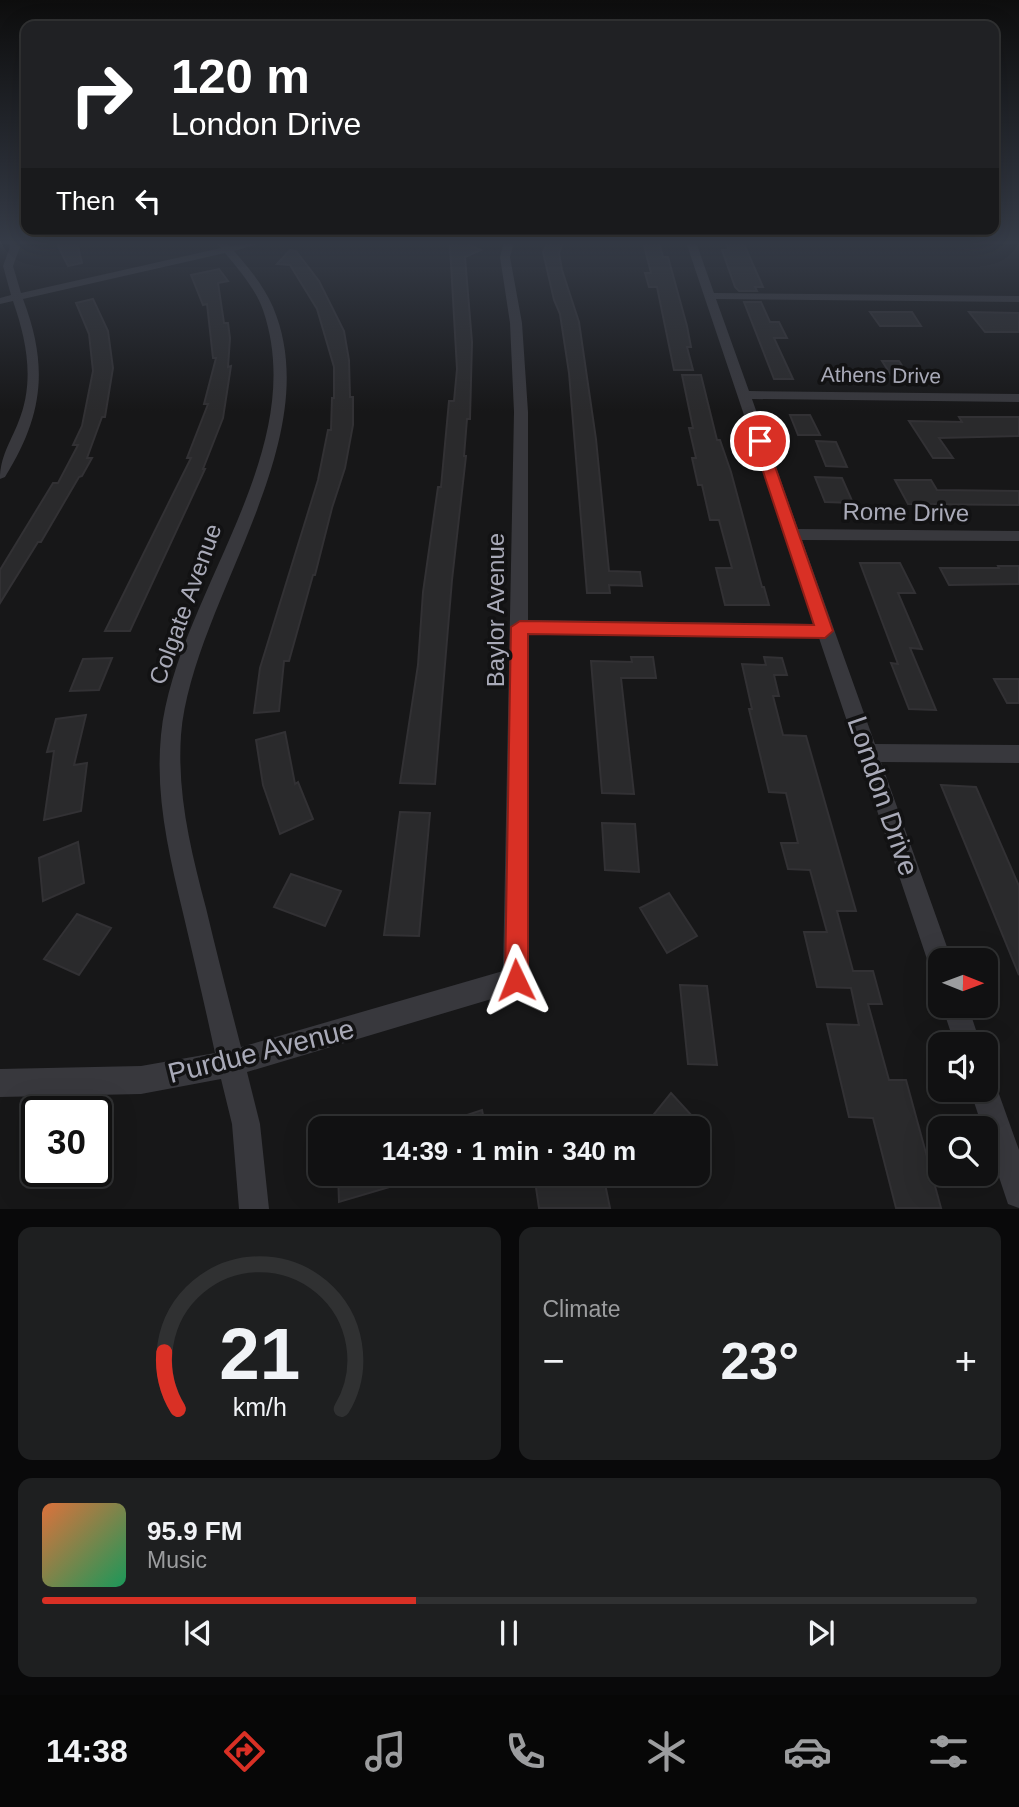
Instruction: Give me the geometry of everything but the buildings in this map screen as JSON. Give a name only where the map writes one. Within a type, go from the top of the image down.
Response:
[{"type":"street","points":[[0,474],[25,424],[36,380],[34,344],[18,298]]},
{"type":"street","name":"Colgate Avenue","points":[[254,1209],[246,1124],[174,826],[170,785],[171,742],[182,682],[271,442],[281,394],[280,360],[269,310],[262,298]]},
{"type":"street","name":"Baylor Avenue","points":[[512,298],[521,389],[516,980]]},
{"type":"street","name":"London Drive","points":[[711,298],[935,948]]},
{"type":"street","points":[[959,298],[1019,299]]},
{"type":"street","name":"Athens Drive","points":[[744,395],[1019,398]]},
{"type":"street","name":"Rome Drive","points":[[792,534],[1019,536]]},
{"type":"street","points":[[520,627],[825,631]]},
{"type":"street","points":[[868,752],[1019,754]]},
{"type":"street","name":"Purdue Avenue","points":[[0,1083],[141,1080],[233,1063],[516,980]]},
{"type":"street","points":[[988,1102],[1019,1194]]},
{"type":"route","points":[[516,980],[514,931],[520,627],[825,631],[760,441]]}]
